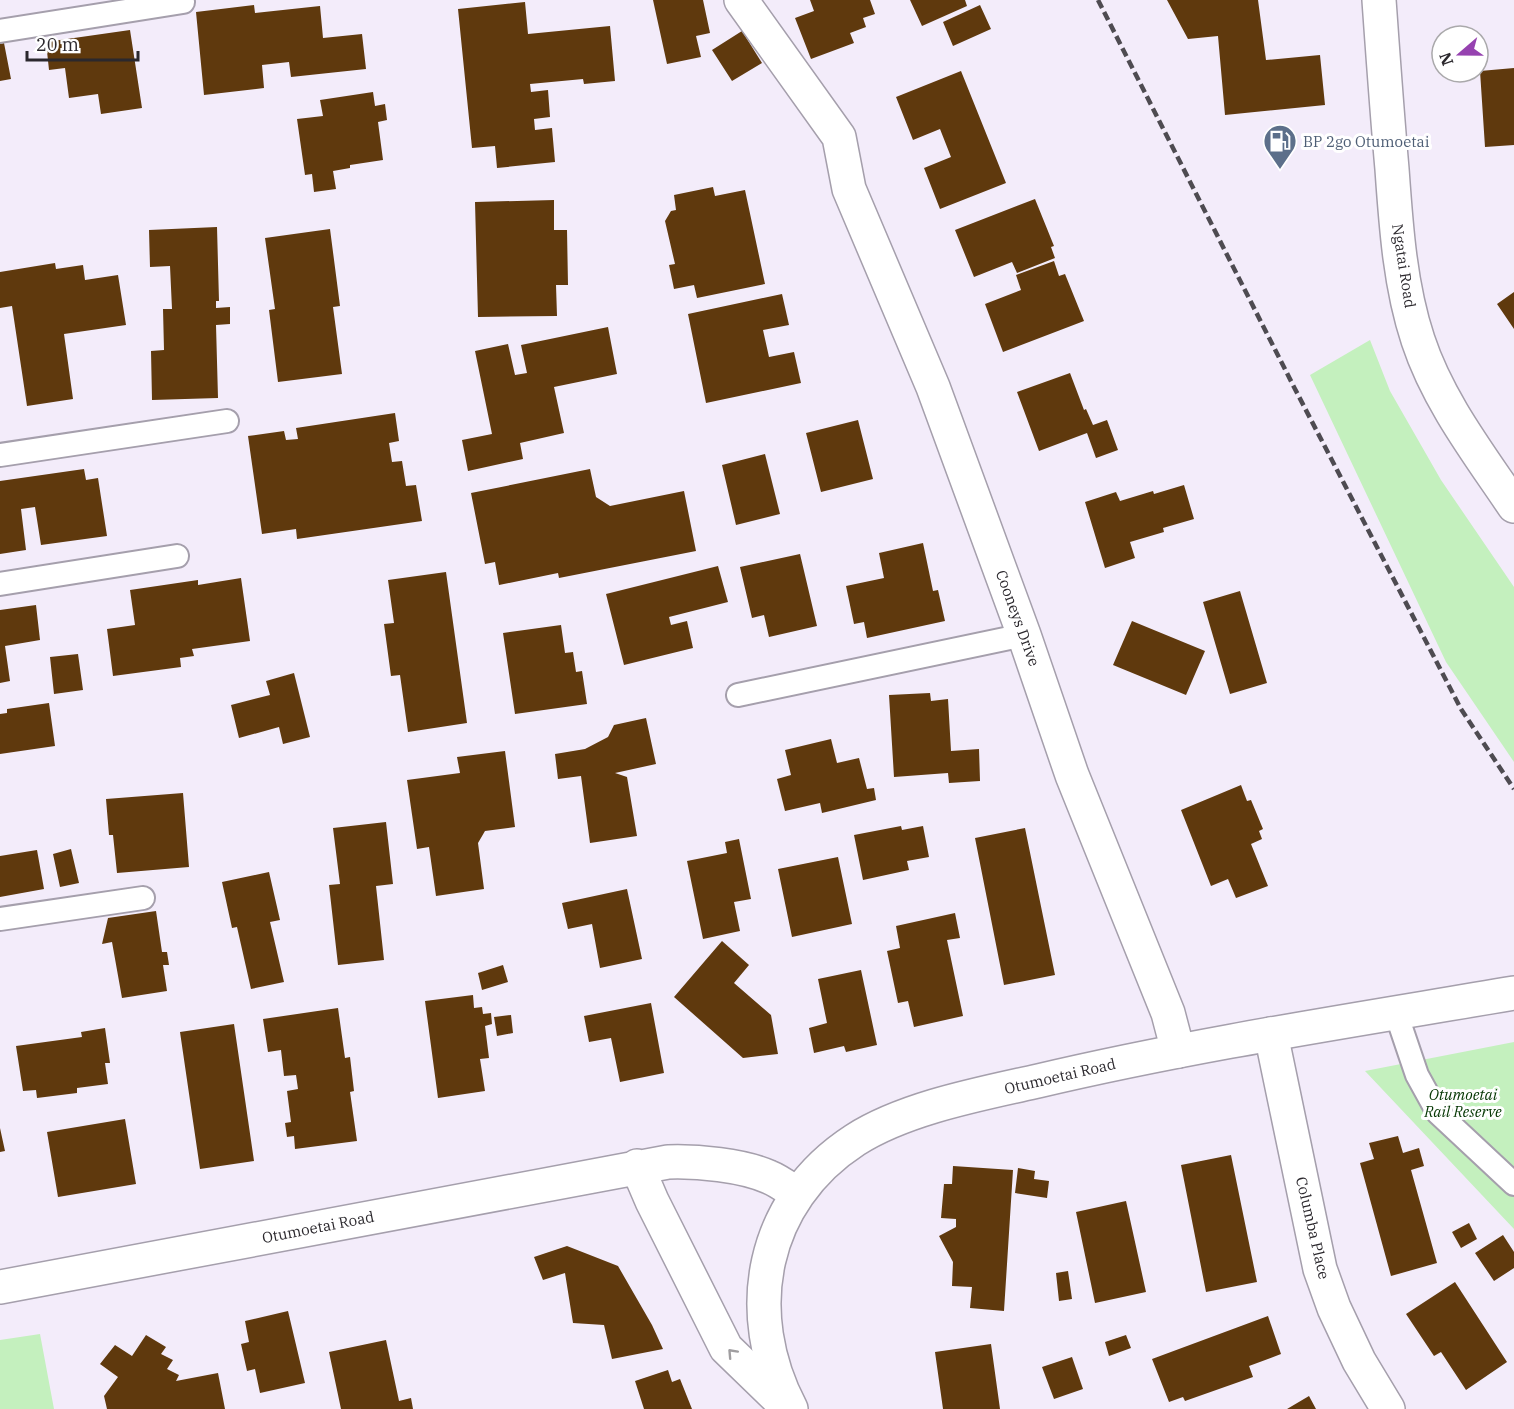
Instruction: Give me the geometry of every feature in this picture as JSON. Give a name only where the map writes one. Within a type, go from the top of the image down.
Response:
[{"type":"street","name":"Cooneys Drive","points":[[741,0],[839,137],[849,189],[933,387],[1024,635],[1071,775],[1169,1016],[1178,1051]]},
{"type":"street","name":"Ngatai Road","points":[[1379,0],[1396,220],[1404,285],[1418,340],[1430,370],[1468,439],[1514,506]]},
{"type":"street","name":"Otumoetai Road","points":[[0,1287],[637,1166],[686,1161],[718,1164],[768,1176],[797,1194],[827,1161],[854,1140],[881,1125],[1000,1089],[1178,1051],[1514,993]]},
{"type":"street","name":"Columba Place","points":[[1271,1034],[1320,1269],[1334,1308],[1359,1361],[1388,1409]]},
{"type":"street","points":[[637,1166],[652,1201],[726,1348],[790,1409]]},
{"type":"street","points":[[790,1409],[778,1385],[769,1354],[764,1325],[764,1287],[773,1246],[785,1214],[797,1194]]},
{"type":"lane","points":[[0,31],[183,3]]},
{"type":"lane","points":[[0,455],[227,421]]},
{"type":"lane","points":[[0,584],[177,556]]},
{"type":"lane","points":[[738,695],[1024,635]]},
{"type":"lane","points":[[0,919],[143,898]]},
{"type":"lane","points":[[1396,1013],[1418,1076],[1438,1113],[1514,1184]]},
{"type":"green space","points":[[1370,340],[1390,391],[1441,480],[1514,587],[1514,762],[1446,662],[1310,375]]},
{"type":"green space","name":"Otumoetai Rail Reserve","points":[[1514,1042],[1514,1229],[1365,1071]]},
{"type":"green space","points":[[40,1334],[54,1409],[0,1409],[0,1340]]},
{"type":"building","points":[[653,0],[703,0],[710,33],[696,36],[701,57],[667,64]]},
{"type":"building","points":[[810,0],[870,0],[875,14],[863,18],[866,27],[850,33],[854,43],[811,59],[795,18],[814,11]]},
{"type":"building","points":[[910,0],[965,0],[967,6],[922,26]]},
{"type":"building","points":[[1167,0],[1258,0],[1266,60],[1320,55],[1325,105],[1225,115],[1218,36],[1188,39]]},
{"type":"building","points":[[525,2],[528,34],[610,26],[615,81],[584,84],[583,79],[530,84],[531,92],[548,90],[550,117],[534,119],[535,130],[552,128],[555,162],[497,168],[495,146],[472,148],[458,9]]},
{"type":"building","points":[[254,5],[255,13],[320,6],[323,38],[362,34],[366,69],[291,77],[289,62],[262,65],[264,88],[204,95],[196,12]]},
{"type":"building","points":[[980,5],[991,29],[953,46],[943,22]]},
{"type":"building","points":[[130,30],[142,108],[101,114],[98,94],[69,98],[65,68],[49,70],[46,42]]},
{"type":"building","points":[[742,31],[762,63],[732,81],[712,50]]},
{"type":"building","points":[[4,43],[11,79],[0,81],[0,44]]},
{"type":"building","points":[[1514,68],[1514,145],[1485,147],[1481,84],[1490,84],[1490,70]]},
{"type":"building","points":[[961,71],[1006,183],[940,209],[924,168],[951,157],[940,129],[913,140],[896,97]]},
{"type":"building","points":[[373,92],[375,106],[385,104],[387,120],[378,122],[383,160],[350,165],[350,168],[333,171],[336,189],[314,192],[312,174],[305,175],[297,119],[323,116],[320,100]]},
{"type":"building","points":[[713,187],[715,196],[745,190],[765,284],[697,298],[694,285],[674,289],[669,265],[675,264],[665,221],[671,211],[676,210],[674,195]]},
{"type":"building","points":[[1035,199],[1054,246],[1051,247],[1055,258],[1017,273],[1012,262],[974,277],[955,230]]},
{"type":"building","points":[[554,200],[554,230],[567,230],[568,285],[556,285],[557,316],[478,317],[475,202]]},
{"type":"building","points":[[217,227],[219,301],[216,301],[216,308],[230,307],[230,324],[216,325],[218,398],[152,400],[151,351],[164,350],[163,309],[172,309],[170,266],[150,267],[149,230]]},
{"type":"building","points":[[330,229],[340,306],[333,307],[342,374],[278,382],[269,310],[275,309],[265,238]]},
{"type":"building","points":[[1054,261],[1059,276],[1065,274],[1084,321],[1003,352],[985,304],[1021,290],[1016,275]]},
{"type":"building","points":[[55,263],[56,269],[83,265],[85,280],[118,275],[126,325],[64,334],[73,399],[27,406],[12,306],[0,308],[0,272]]},
{"type":"building","points":[[1514,292],[1514,329],[1497,304]]},
{"type":"building","points":[[782,294],[789,325],[763,330],[769,357],[794,352],[801,383],[706,403],[688,314]]},
{"type":"building","points":[[608,327],[617,374],[554,387],[564,433],[520,443],[523,459],[468,471],[462,440],[492,434],[475,351],[508,344],[515,375],[527,373],[521,345]]},
{"type":"building","points":[[1070,373],[1084,410],[1086,409],[1093,425],[1107,420],[1118,450],[1096,458],[1087,433],[1039,451],[1017,392]]},
{"type":"building","points":[[395,413],[399,441],[389,443],[392,462],[402,461],[406,486],[416,485],[422,521],[297,539],[296,529],[262,534],[248,436],[284,431],[286,440],[298,439],[296,428]]},
{"type":"building","points":[[858,420],[873,479],[821,492],[806,433]]},
{"type":"building","points":[[765,454],[780,514],[736,525],[722,465]]},
{"type":"building","points":[[84,469],[86,480],[98,478],[107,536],[41,545],[35,507],[21,509],[26,550],[0,554],[0,481]]},
{"type":"building","points":[[590,469],[596,497],[610,506],[684,491],[696,551],[559,578],[558,573],[499,585],[495,562],[485,564],[471,493]]},
{"type":"building","points":[[1184,485],[1194,519],[1163,528],[1164,532],[1130,542],[1135,558],[1105,568],[1085,502],[1116,492],[1120,501]]},
{"type":"building","points":[[923,543],[933,591],[938,590],[945,621],[867,638],[864,622],[854,624],[846,586],[884,578],[879,553]]},
{"type":"building","points":[[800,554],[817,626],[769,637],[764,615],[752,618],[740,567]]},
{"type":"building","points":[[718,566],[728,602],[669,617],[671,625],[687,621],[693,648],[624,665],[606,594]]},
{"type":"building","points":[[446,572],[467,723],[408,732],[400,675],[391,676],[384,624],[394,623],[388,580]]},
{"type":"building","points":[[241,578],[250,641],[192,649],[194,656],[180,658],[181,667],[113,676],[107,629],[135,625],[130,590],[198,580],[198,585]]},
{"type":"building","points":[[1240,591],[1267,683],[1230,694],[1203,602]]},
{"type":"building","points":[[36,605],[40,640],[5,646],[10,681],[0,683],[0,610]]},
{"type":"building","points":[[1132,621],[1205,651],[1186,695],[1113,665]]},
{"type":"building","points":[[561,625],[565,653],[573,652],[576,672],[582,671],[587,704],[515,714],[503,633]]},
{"type":"building","points":[[78,654],[83,690],[54,694],[50,657]]},
{"type":"building","points":[[294,673],[310,737],[283,744],[279,727],[239,738],[231,705],[270,695],[266,681]]},
{"type":"building","points":[[930,693],[931,701],[948,699],[951,751],[979,749],[980,781],[949,783],[948,773],[894,777],[889,695]]},
{"type":"building","points":[[49,703],[55,746],[0,754],[0,714],[7,713],[7,709]]},
{"type":"building","points":[[646,718],[656,764],[615,773],[627,777],[637,836],[590,843],[581,776],[558,779],[555,754],[585,749],[608,737],[614,725]]},
{"type":"building","points":[[831,739],[837,763],[859,758],[867,789],[874,788],[876,800],[822,813],[820,803],[785,811],[777,779],[791,775],[785,750]]},
{"type":"building","points":[[505,751],[515,827],[485,831],[478,843],[484,889],[436,896],[429,847],[417,849],[407,780],[460,773],[457,757]]},
{"type":"building","points":[[1241,785],[1247,801],[1251,800],[1263,829],[1259,831],[1262,839],[1251,844],[1268,886],[1236,898],[1228,879],[1211,886],[1181,810]]},
{"type":"building","points":[[183,793],[189,867],[117,873],[113,835],[109,835],[106,799]]},
{"type":"building","points":[[386,822],[393,884],[376,886],[384,960],[338,965],[329,885],[340,884],[333,828]]},
{"type":"building","points":[[901,826],[902,830],[923,826],[929,857],[907,861],[909,870],[863,880],[854,835]]},
{"type":"building","points":[[1025,828],[1055,975],[1004,985],[975,838]]},
{"type":"building","points":[[739,839],[751,899],[734,902],[740,931],[703,939],[687,861],[727,853],[725,842]]},
{"type":"building","points":[[71,849],[79,883],[60,887],[53,854]]},
{"type":"building","points":[[37,850],[44,889],[0,897],[0,856]]},
{"type":"building","points":[[838,857],[852,924],[792,937],[778,869]]},
{"type":"building","points":[[269,872],[280,920],[270,922],[284,982],[251,989],[237,927],[232,928],[222,882]]},
{"type":"building","points":[[627,889],[642,959],[600,968],[592,924],[568,929],[562,903]]},
{"type":"building","points":[[156,911],[162,952],[167,952],[169,965],[163,965],[167,991],[122,998],[112,942],[102,944],[108,918]]},
{"type":"building","points":[[955,913],[960,938],[947,940],[963,1016],[914,1027],[908,1001],[898,1003],[887,951],[900,948],[896,926]]},
{"type":"building","points":[[722,941],[749,965],[734,983],[771,1015],[778,1054],[743,1058],[674,997]]},
{"type":"building","points":[[503,965],[508,982],[482,990],[478,973]]},
{"type":"building","points":[[861,970],[877,1045],[846,1052],[844,1046],[814,1053],[809,1028],[827,1023],[818,979]]},
{"type":"building","points":[[473,995],[474,1008],[482,1007],[483,1014],[491,1013],[492,1024],[485,1026],[489,1058],[480,1059],[485,1091],[438,1098],[425,1001]]},
{"type":"building","points":[[651,1003],[664,1073],[620,1082],[611,1038],[589,1042],[584,1016]]},
{"type":"building","points":[[338,1008],[345,1058],[350,1057],[354,1091],[350,1092],[357,1141],[295,1149],[294,1136],[287,1137],[285,1123],[291,1122],[287,1091],[298,1089],[296,1075],[284,1076],[281,1050],[268,1052],[263,1019]]},
{"type":"building","points":[[511,1015],[513,1033],[497,1036],[494,1017]]},
{"type":"building","points":[[234,1024],[254,1161],[200,1169],[180,1032]]},
{"type":"building","points":[[105,1028],[110,1063],[105,1063],[108,1084],[77,1088],[77,1093],[37,1098],[36,1090],[23,1091],[16,1046],[82,1037],[81,1032]]},
{"type":"building","points":[[125,1119],[136,1184],[58,1197],[47,1132]]},
{"type":"building","points":[[0,1128],[5,1151],[0,1152]]},
{"type":"building","points":[[1398,1136],[1403,1153],[1419,1148],[1424,1166],[1411,1170],[1437,1263],[1391,1276],[1360,1163],[1374,1159],[1369,1143]]},
{"type":"building","points":[[1231,1155],[1257,1282],[1206,1292],[1181,1165]]},
{"type":"building","points":[[953,1166],[1013,1170],[1004,1311],[970,1308],[972,1287],[952,1286],[953,1262],[939,1236],[956,1227],[956,1219],[941,1218],[944,1184],[952,1184]]},
{"type":"building","points":[[1018,1168],[1035,1171],[1034,1179],[1049,1181],[1047,1198],[1015,1193]]},
{"type":"building","points":[[1126,1201],[1146,1292],[1095,1303],[1076,1212]]},
{"type":"building","points":[[1469,1223],[1477,1239],[1461,1248],[1452,1232]]},
{"type":"building","points":[[1503,1235],[1514,1252],[1514,1268],[1494,1281],[1475,1253]]},
{"type":"building","points":[[567,1246],[618,1266],[663,1349],[612,1359],[604,1325],[573,1323],[565,1273],[543,1280],[534,1257]]},
{"type":"building","points":[[1068,1271],[1072,1299],[1059,1301],[1056,1273]]},
{"type":"building","points":[[1455,1282],[1507,1362],[1466,1390],[1441,1352],[1434,1356],[1406,1314]]},
{"type":"building","points":[[288,1311],[305,1383],[260,1393],[255,1369],[247,1371],[241,1344],[249,1342],[245,1321]]},
{"type":"building","points":[[1268,1316],[1281,1354],[1249,1366],[1253,1377],[1185,1401],[1183,1397],[1169,1402],[1152,1359]]},
{"type":"building","points":[[146,1335],[166,1347],[161,1354],[173,1360],[167,1369],[179,1375],[176,1381],[218,1373],[225,1409],[107,1409],[104,1396],[118,1377],[100,1364],[115,1345],[132,1356]]},
{"type":"building","points":[[1126,1335],[1131,1348],[1109,1356],[1105,1342]]},
{"type":"building","points":[[386,1340],[399,1401],[411,1398],[413,1409],[341,1409],[329,1352]]},
{"type":"building","points":[[991,1344],[1000,1409],[943,1409],[935,1352]]},
{"type":"building","points":[[1072,1357],[1083,1389],[1054,1399],[1042,1367]]},
{"type":"building","points":[[668,1370],[672,1382],[680,1379],[692,1409],[644,1409],[635,1381]]},
{"type":"building","points":[[1309,1396],[1316,1409],[1287,1409]]},
{"type":"railway","points":[[1098,0],[1295,389],[1461,709],[1514,789]]},
{"type":"place","name":"BP 2go Otumoetai","points":[[1280,170]]}]
